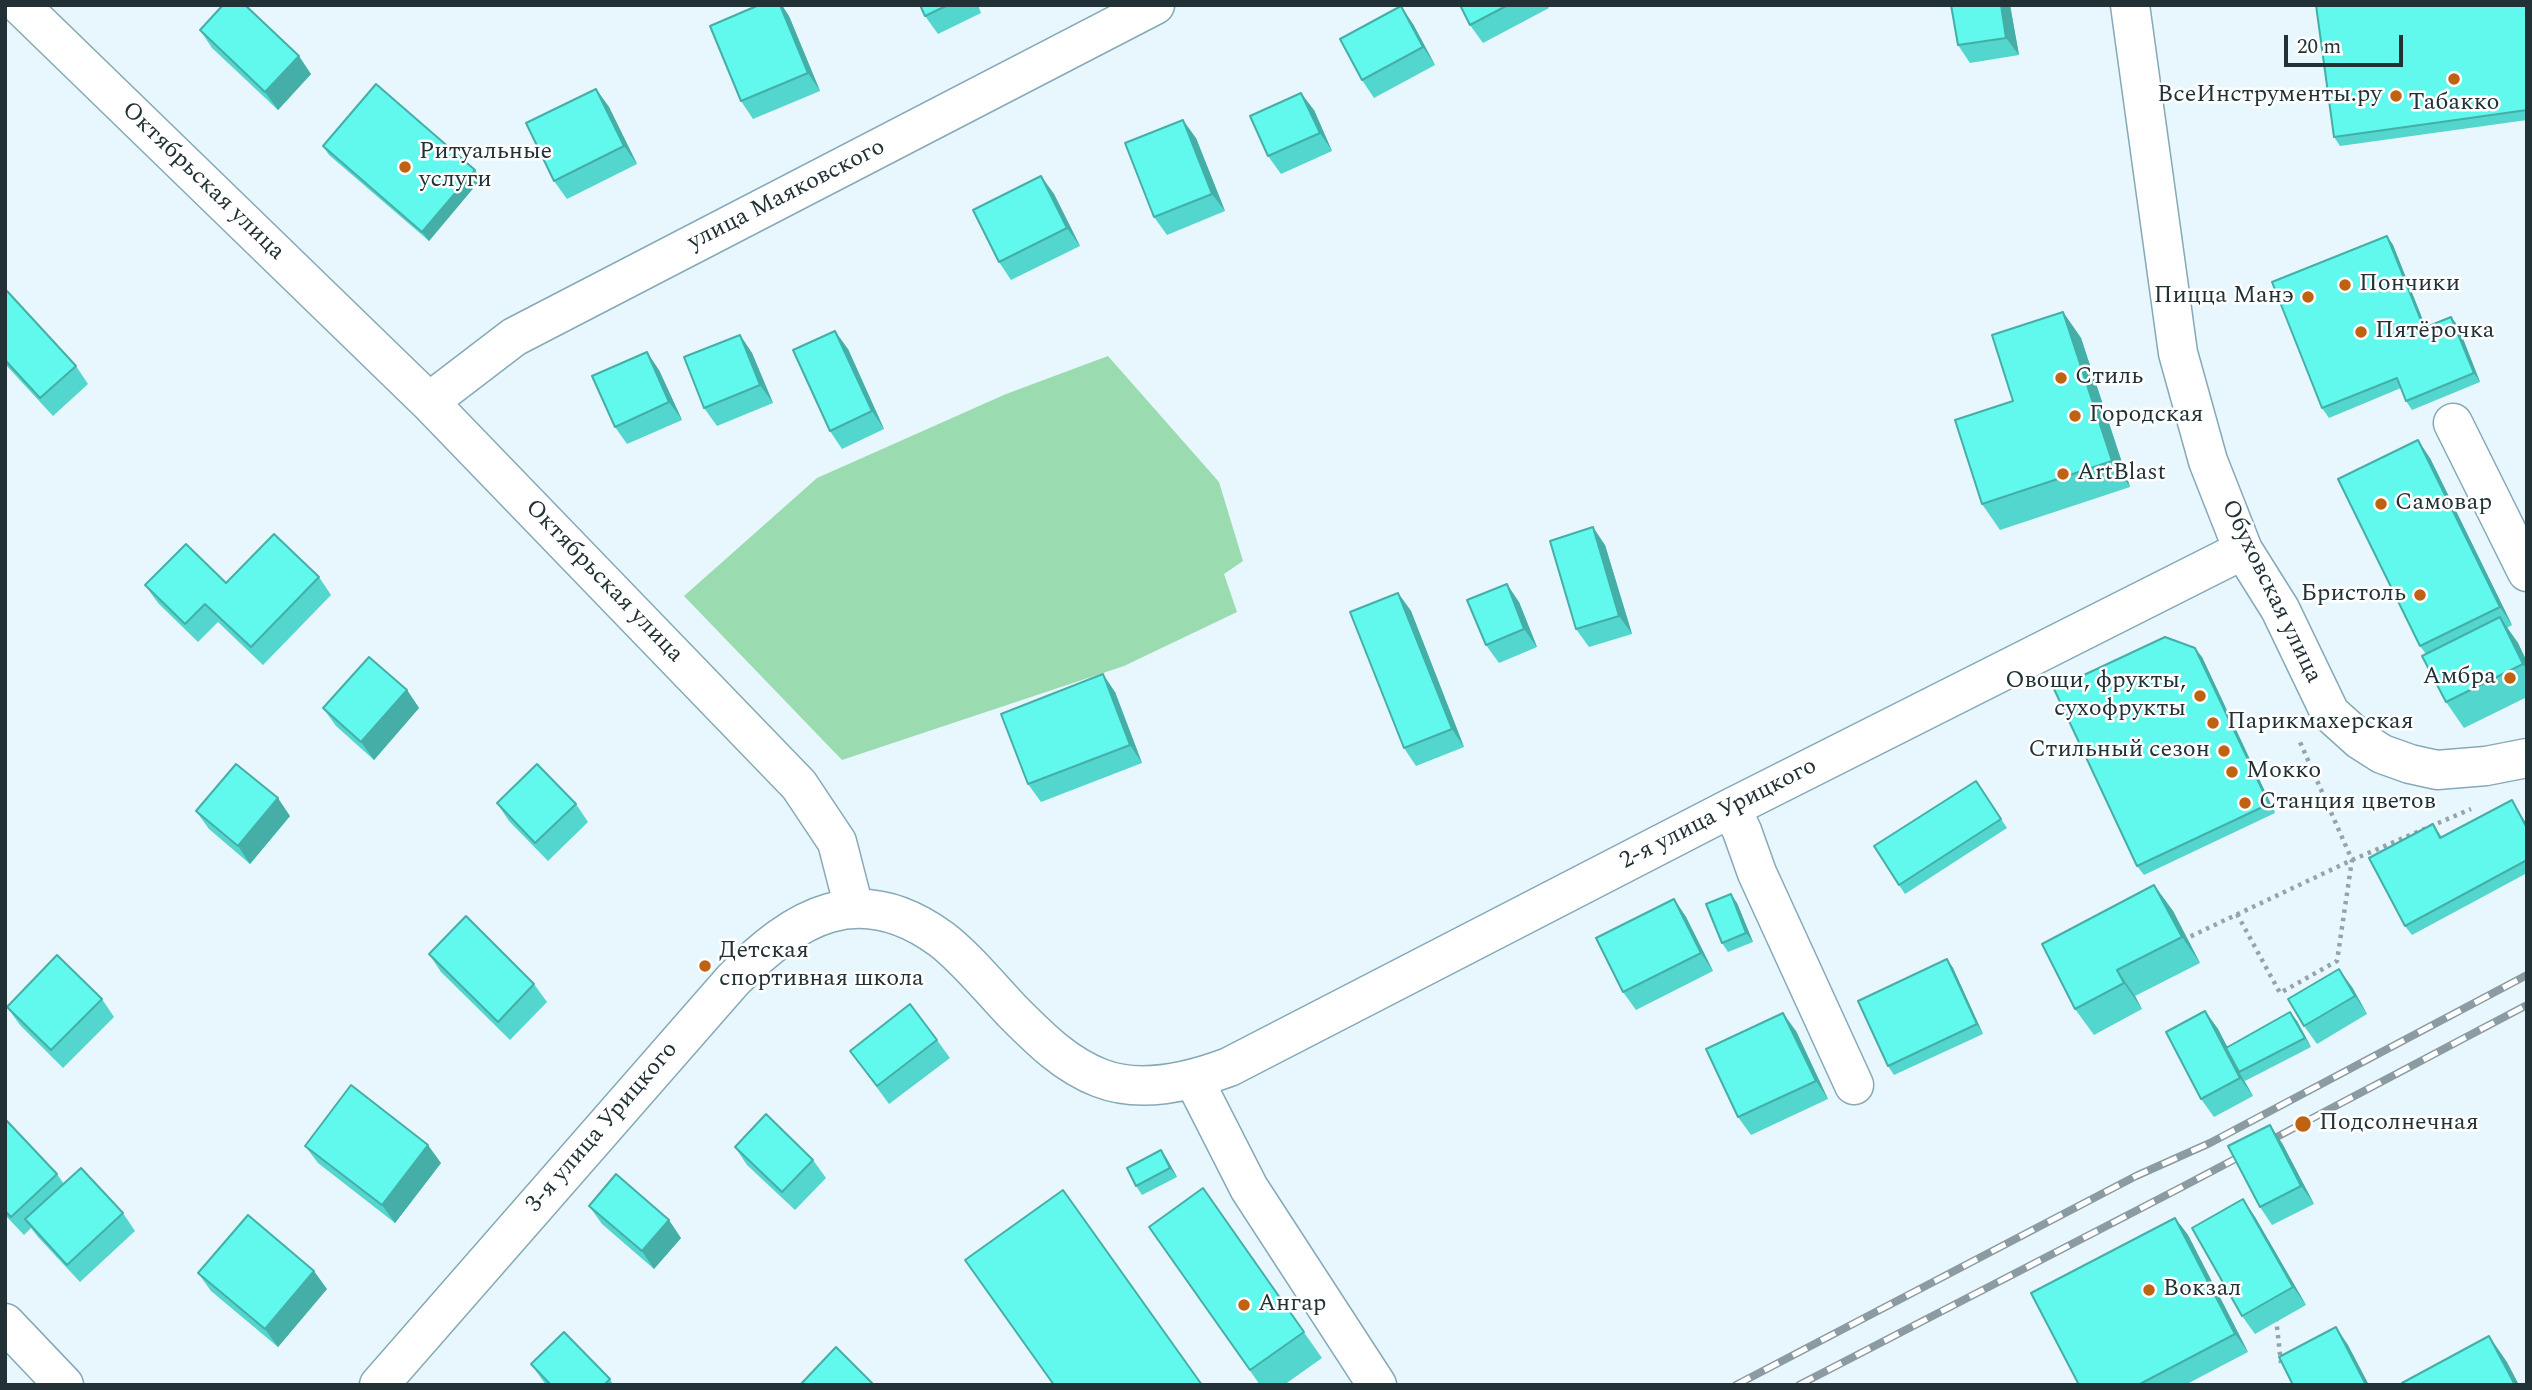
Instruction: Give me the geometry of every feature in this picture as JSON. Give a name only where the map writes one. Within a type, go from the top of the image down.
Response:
[{"type":"street","name":"Октябрьская улица","points":[[20,5],[429,402],[799,785],[837,842],[854,908]]},
{"type":"street","name":"улица Маяковского","points":[[429,402],[514,337],[1155,5]]},
{"type":"street","name":"Обуховская улица","points":[[2130,5],[2178,353],[2208,461],[2244,550],[2280,609],[2330,713],[2371,747],[2410,764],[2437,770],[2486,766],[2527,758]]},
{"type":"street","points":[[2453,424],[2527,572]]},
{"type":"street","name":"2-я улица Урицкого","points":[[1194,1080],[1229,1067],[1731,808],[2244,550]]},
{"type":"street","points":[[1731,808],[1757,873],[1854,1085]]},
{"type":"street","points":[[854,908],[884,911],[914,922],[943,940],[1038,1037],[1070,1064],[1101,1079],[1119,1083],[1156,1085],[1194,1080],[1249,1188],[1377,1385]]},
{"type":"street","name":"3-я улица Урицкого","points":[[379,1385],[760,952],[790,930],[821,915],[854,908]]},
{"type":"street","points":[[5,1324],[64,1385]]},
{"type":"path","points":[[2237,914],[2280,993],[2337,961],[2352,860],[2298,736]]},
{"type":"path","points":[[2176,944],[2352,860],[2477,807]]},
{"type":"path","points":[[2272,1310],[2277,1321],[2281,1363]]},
{"type":"green space","points":[[1108,356],[1219,482],[1243,561],[1224,574],[1237,612],[1124,666],[842,760],[684,596],[817,478],[1006,394]]},
{"type":"building","points":[[223,5],[245,5],[299,56],[265,92],[200,30]]},
{"type":"building","points":[[759,5],[780,5],[808,73],[741,101],[710,26]]},
{"type":"building","points":[[920,5],[948,5],[925,16]]},
{"type":"building","points":[[1460,5],[1508,5],[1470,25]]},
{"type":"building","points":[[1951,5],[2001,5],[2006,38],[1958,45]]},
{"type":"building","points":[[2316,5],[2527,5],[2527,110],[2334,137]]},
{"type":"building","points":[[1401,6],[1423,47],[1362,80],[1340,39]]},
{"type":"building","name":"Ритуальные услуги","points":[[376,84],[475,170],[422,232],[323,146]]},
{"type":"building","points":[[596,89],[624,146],[554,181],[526,123]]},
{"type":"building","points":[[1301,93],[1320,133],[1268,156],[1250,116]]},
{"type":"building","points":[[1183,120],[1212,194],[1154,217],[1125,143]]},
{"type":"building","points":[[1041,176],[1067,228],[999,262],[973,210]]},
{"type":"building","name":"Пятёрочка","points":[[2387,236],[2424,328],[2451,317],[2474,373],[2406,401],[2397,378],[2322,408],[2272,282]]},
{"type":"building","points":[[7,291],[76,366],[40,398],[5,360]]},
{"type":"building","points":[[2063,312],[2112,461],[1982,504],[1955,420],[2013,401],[1992,335]]},
{"type":"building","points":[[835,331],[872,411],[830,431],[793,350]]},
{"type":"building","points":[[740,335],[760,385],[704,408],[684,357]]},
{"type":"building","points":[[647,352],[669,402],[615,427],[592,376]]},
{"type":"building","points":[[2418,440],[2500,607],[2420,646],[2338,479]]},
{"type":"building","points":[[1593,527],[1619,616],[1576,629],[1550,541]]},
{"type":"building","points":[[274,534],[319,577],[251,647],[205,604],[185,624],[145,585],[186,544],[226,583]]},
{"type":"building","points":[[1507,584],[1524,629],[1486,645],[1467,600]]},
{"type":"building","points":[[1398,593],[1452,729],[1404,748],[1350,612]]},
{"type":"building","points":[[2500,617],[2523,664],[2446,702],[2422,656]]},
{"type":"building","points":[[2165,637],[2195,648],[2269,804],[2137,866],[2054,689]]},
{"type":"building","points":[[369,657],[407,690],[361,742],[323,708]]},
{"type":"building","points":[[1103,674],[1130,745],[1028,784],[1001,714]]},
{"type":"building","points":[[236,764],[278,798],[238,846],[196,811]]},
{"type":"building","points":[[537,764],[576,804],[535,843],[497,803]]},
{"type":"building","points":[[1976,781],[2001,819],[1899,885],[1874,846]]},
{"type":"building","points":[[2512,800],[2527,828],[2527,860],[2405,926],[2369,858],[2433,824],[2440,838]]},
{"type":"building","points":[[2154,885],[2182,937],[2117,970],[2124,983],[2075,1009],[2042,944]]},
{"type":"building","points":[[1731,894],[1746,933],[1722,943],[1706,904]]},
{"type":"building","points":[[1674,899],[1701,953],[1623,992],[1596,938]]},
{"type":"building","points":[[466,916],[534,984],[498,1022],[429,954]]},
{"type":"building","points":[[57,955],[102,999],[51,1050],[7,1007]]},
{"type":"building","points":[[1947,959],[1977,1024],[1888,1066],[1858,1001]]},
{"type":"building","points":[[2339,969],[2355,996],[2304,1026],[2288,999]]},
{"type":"building","points":[[910,1004],[937,1040],[877,1086],[850,1051]]},
{"type":"building","points":[[2205,1011],[2240,1078],[2201,1099],[2166,1032]]},
{"type":"building","points":[[2290,1012],[2305,1038],[2239,1072],[2226,1048]]},
{"type":"building","points":[[1783,1013],[1816,1081],[1738,1117],[1706,1049]]},
{"type":"building","points":[[351,1085],[428,1145],[382,1205],[305,1146]]},
{"type":"building","points":[[766,1114],[813,1160],[782,1192],[735,1147]]},
{"type":"building","points":[[6,1120],[57,1174],[11,1217],[5,1211]]},
{"type":"building","points":[[2270,1125],[2301,1186],[2260,1207],[2228,1146]]},
{"type":"building","points":[[1161,1150],[1170,1168],[1136,1186],[1127,1168]]},
{"type":"building","points":[[81,1168],[123,1213],[67,1265],[25,1219]]},
{"type":"building","points":[[616,1174],[669,1220],[642,1251],[589,1206]]},
{"type":"building","name":"Ангар","points":[[1203,1188],[1304,1332],[1250,1370],[1149,1227]]},
{"type":"building","points":[[1063,1190],[1202,1385],[1054,1385],[965,1260]]},
{"type":"building","points":[[2243,1199],[2293,1287],[2242,1316],[2192,1228]]},
{"type":"building","points":[[248,1215],[314,1271],[265,1329],[198,1273]]},
{"type":"building","name":"Вокзал","points":[[2175,1218],[2235,1334],[2138,1385],[2079,1385],[2031,1293]]},
{"type":"building","points":[[2336,1327],[2366,1385],[2293,1385],[2279,1357]]},
{"type":"building","points":[[564,1332],[610,1379],[604,1385],[551,1385],[531,1364]]},
{"type":"building","points":[[2489,1336],[2515,1385],[2403,1385],[2402,1383]]},
{"type":"building","points":[[836,1347],[874,1385],[800,1385]]},
{"type":"railway","points":[[1736,1385],[2136,1176],[2210,1143],[2527,975]]},
{"type":"railway","points":[[1799,1385],[2527,1005]]},
{"type":"place","name":"Табакко","points":[[2454,79]]},
{"type":"place","name":"ВсеИнструменты.ру","points":[[2396,96]]},
{"type":"place","name":"Ритуальные услуги","points":[[405,167]]},
{"type":"place","name":"Пончики","points":[[2345,285]]},
{"type":"place","name":"Пицца Манэ","points":[[2308,297]]},
{"type":"place","name":"Пятёрочка","points":[[2361,332]]},
{"type":"place","name":"Стиль","points":[[2061,378]]},
{"type":"place","name":"Городская","points":[[2075,416]]},
{"type":"place","name":"ArtBlast","points":[[2063,474]]},
{"type":"place","name":"Самовар","points":[[2381,504]]},
{"type":"place","name":"Бристоль","points":[[2420,595]]},
{"type":"place","name":"Амбра","points":[[2510,678]]},
{"type":"place","name":"Овощи, фрукты, сухофрукты","points":[[2200,696]]},
{"type":"place","name":"Парикмахерская","points":[[2213,723]]},
{"type":"place","name":"Стильный сезон","points":[[2224,751]]},
{"type":"place","name":"Мокко","points":[[2232,772]]},
{"type":"place","name":"Станция цветов","points":[[2245,803]]},
{"type":"place","name":"Детская спортивная школа","points":[[705,966]]},
{"type":"place","name":"Подсолнечная","points":[[2303,1124]]},
{"type":"place","name":"Вокзал","points":[[2149,1290]]},
{"type":"place","name":"Ангар","points":[[1244,1305]]}]
